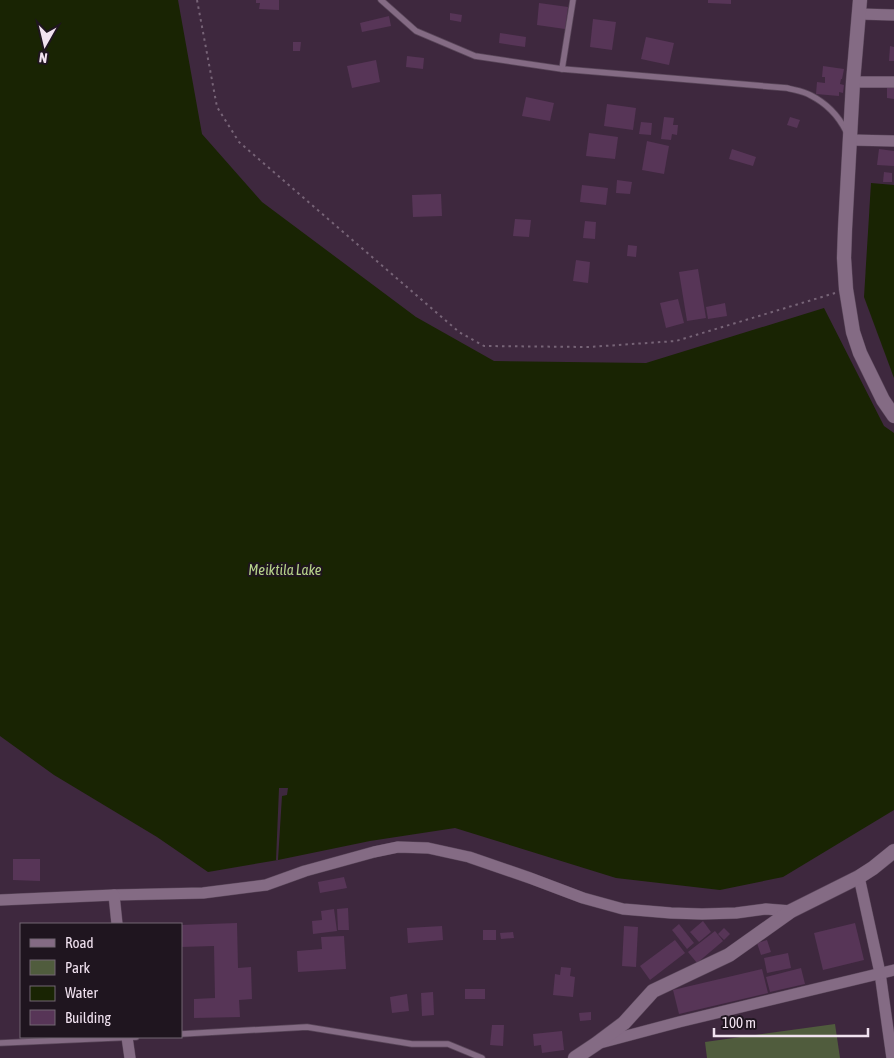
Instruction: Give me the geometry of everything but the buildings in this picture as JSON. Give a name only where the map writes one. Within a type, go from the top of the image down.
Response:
[{"type":"street","points":[[894,15],[860,7],[853,82],[844,258],[846,290],[853,332],[860,353],[883,400],[894,416]]},
{"type":"street","points":[[853,82],[894,82]]},
{"type":"street","points":[[851,140],[894,141]]},
{"type":"street","points":[[0,900],[114,895],[203,894],[266,885],[305,871],[398,847],[428,848],[469,856],[582,898],[623,909],[702,914],[736,913],[766,909],[791,911]]},
{"type":"street","points":[[575,1058],[624,1023],[653,991],[729,955],[791,911],[859,878],[894,851]]},
{"type":"street","points":[[859,878],[880,973],[892,1058]]},
{"type":"street","points":[[114,895],[117,923]]},
{"type":"street","points":[[596,1044],[894,970]]},
{"type":"street","points":[[127,1038],[130,1058]]},
{"type":"lane","points":[[381,0],[416,32],[475,56],[562,68],[787,88],[809,94],[830,108],[843,125],[851,140]]},
{"type":"lane","points":[[562,68],[572,0]]},
{"type":"lane","points":[[182,1034],[307,1027],[412,1044],[448,1044],[482,1058]]},
{"type":"lane","points":[[0,1043],[106,1038]]},
{"type":"path","points":[[196,0],[217,107],[239,142],[459,332],[484,346],[589,347],[676,341],[846,290]]},
{"type":"green space","points":[[835,1024],[840,1058],[707,1058],[705,1042]]},
{"type":"water","name":"Meiktila Lake","points":[[0,0],[178,0],[202,134],[262,202],[416,317],[494,361],[646,363],[824,308],[884,426],[894,433],[894,810],[783,877],[720,890],[616,878],[455,828],[370,841],[208,872],[157,837],[54,775],[0,736]]},
{"type":"water","points":[[871,183],[894,185],[894,378],[864,297]]},
{"type":"pier","points":[[279,788],[288,788],[287,795],[282,796],[278,860],[276,860]]}]
